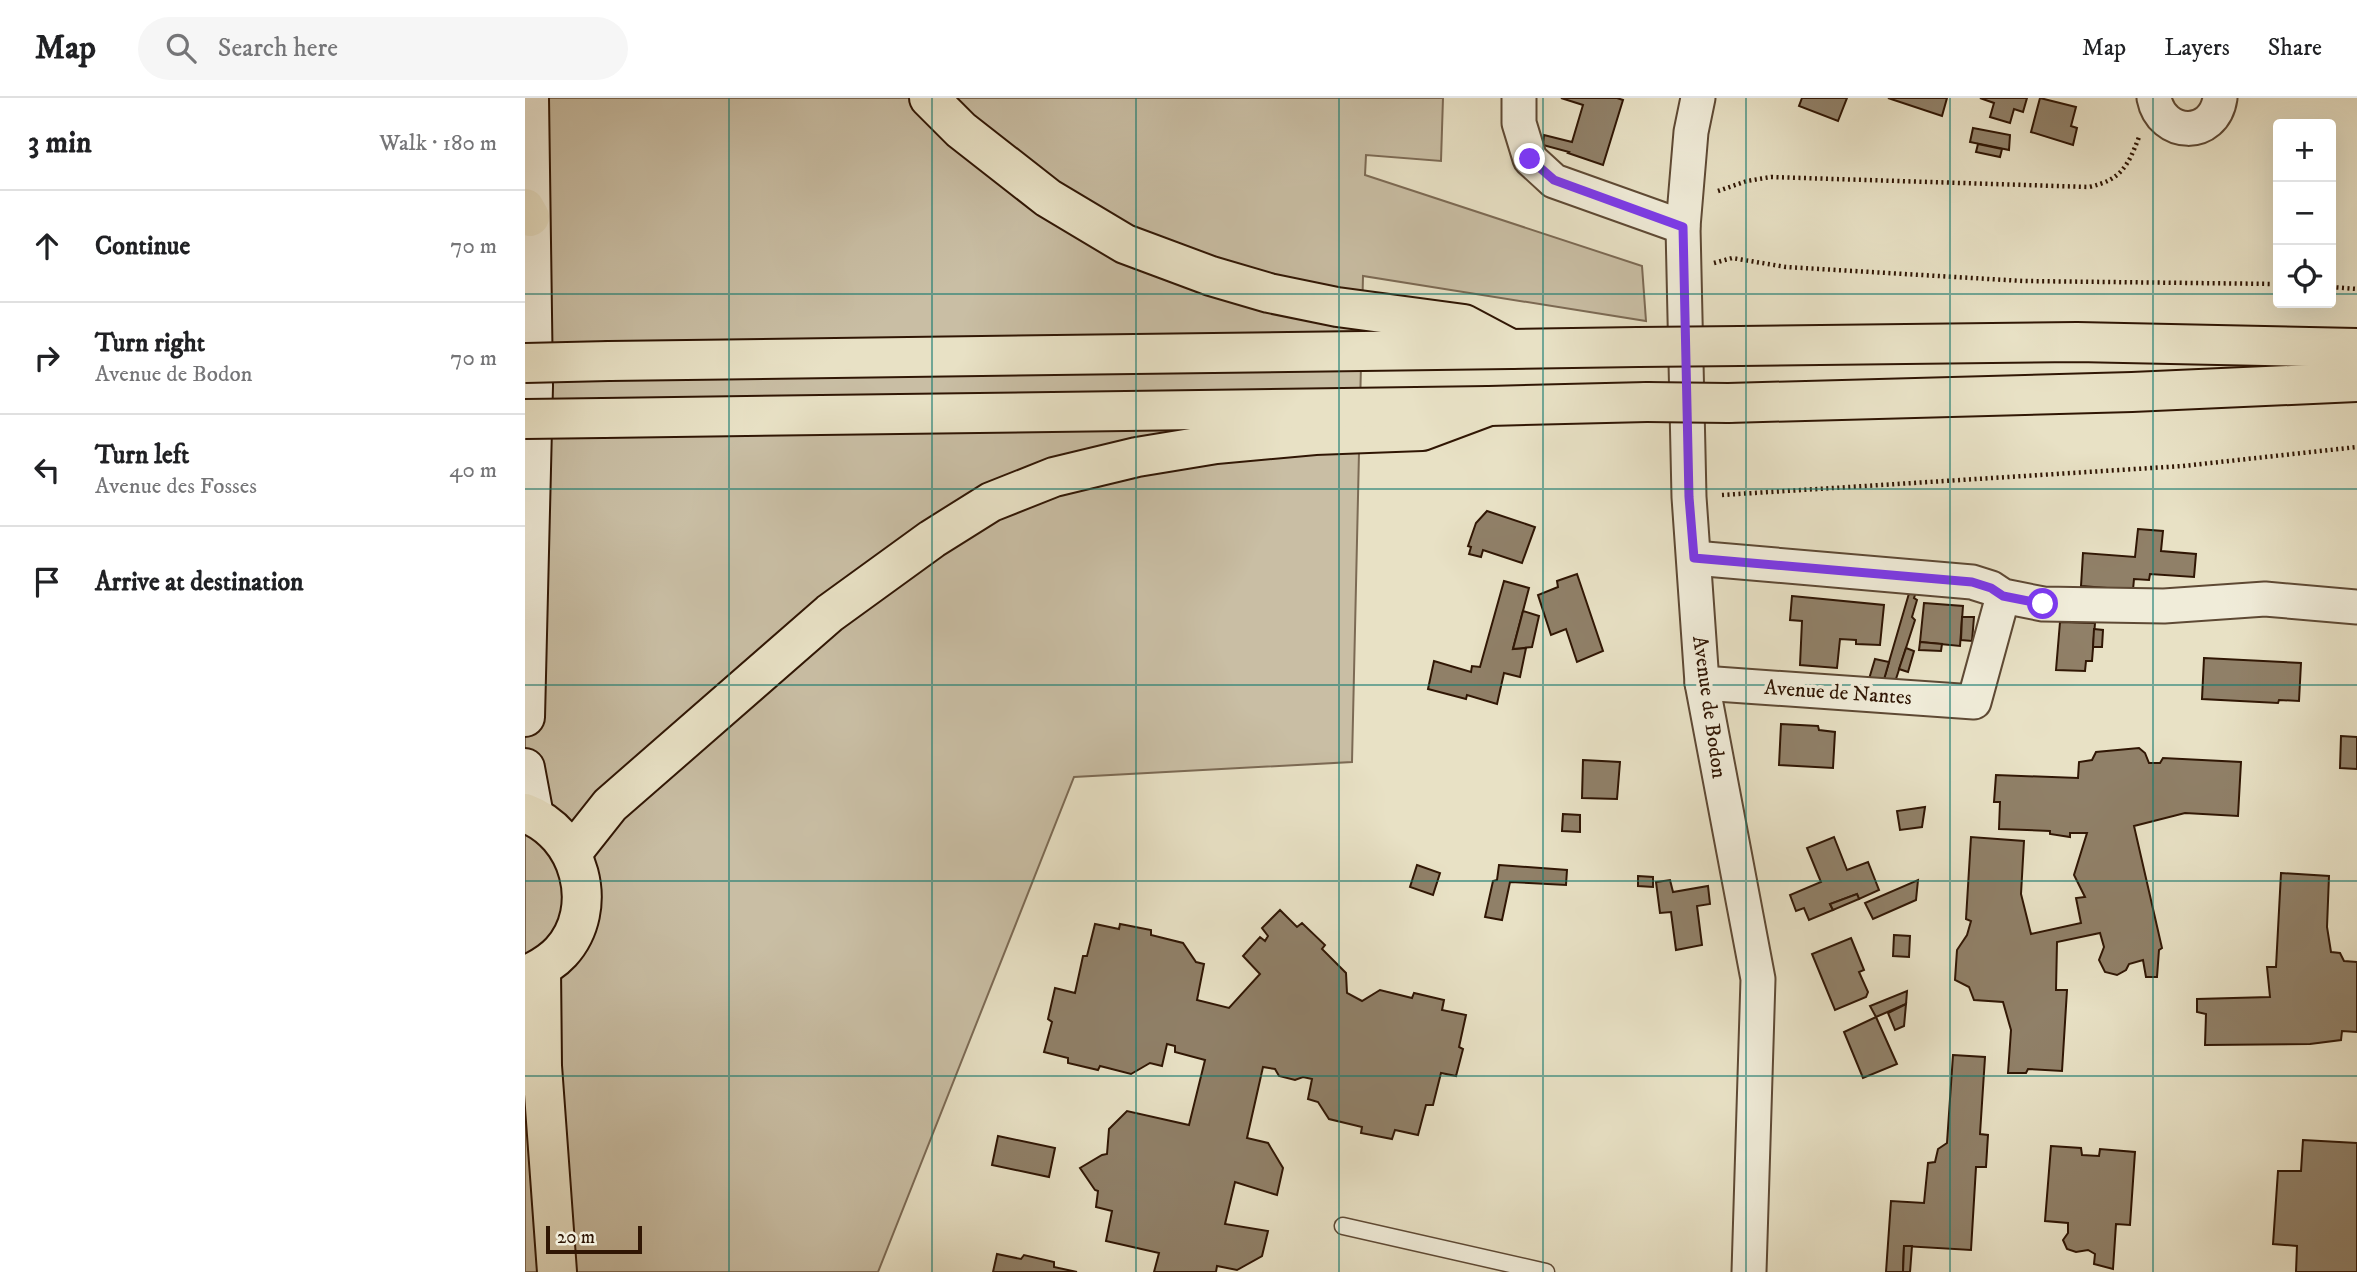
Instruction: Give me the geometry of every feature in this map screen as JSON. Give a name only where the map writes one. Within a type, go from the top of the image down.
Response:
[{"type":"main road","points":[[525,717],[533,386],[527,213],[529,98]]},
{"type":"main road","points":[[929,98],[961,131],[1048,198],[1125,244],[1211,276],[1269,293],[1337,307],[1464,324],[1511,349]]},
{"type":"main road","points":[[525,363],[2077,342],[2357,348]]},
{"type":"main road","points":[[525,419],[1728,403],[2131,392],[2357,382]]},
{"type":"main road","points":[[572,853],[610,805],[830,613],[932,539],[991,502],[1054,477],[1137,457],[1229,443],[1315,435],[1422,431],[1489,406]]},
{"type":"main road","points":[[525,768],[530,814],[556,831],[572,853],[581,877],[582,904],[575,929],[562,952],[533,972],[557,1272]]},
{"type":"street","points":[[1519,98],[1519,123],[1530,159],[1554,180],[1683,221]]},
{"type":"street","name":"Avenue de Bodon","points":[[1698,98],[1691,132],[1683,221],[1689,497],[1702,682],[1758,979],[1749,1272]]},
{"type":"street","points":[[2154,99],[2165,120],[2175,127],[2185,129],[2204,124],[2211,119],[2217,111],[2220,98]]},
{"type":"street","points":[[1694,558],[1972,582],[1991,588],[2003,596],[2043,604],[2164,606],[2265,599],[2357,607]]},
{"type":"street","name":"Avenue de Nantes","points":[[1702,682],[1973,702],[2003,596]]},
{"type":"lane","points":[[1343,1226],[1546,1272]]},
{"type":"path","points":[[1683,221],[1720,190],[1771,177],[2089,187],[2108,183],[2130,161],[2154,99]]},
{"type":"path","points":[[1683,279],[1724,259],[1732,258],[1786,267],[2023,281],[2273,284]]},
{"type":"path","points":[[2336,287],[2357,289]]},
{"type":"path","points":[[1689,497],[2183,466],[2357,447]]},
{"type":"shaded area","points":[[525,98],[1443,98],[1441,161],[1366,155],[1365,175],[1642,266],[1646,321],[1363,276],[1352,762],[1074,777],[878,1272],[525,1272]]},
{"type":"building","points":[[1561,98],[1623,100],[1603,165],[1543,145],[1544,135],[1572,142],[1583,105]]},
{"type":"building","points":[[1802,98],[1847,98],[1838,121],[1799,106]]},
{"type":"building","points":[[1888,98],[1947,98],[1942,116]]},
{"type":"building","points":[[1980,98],[2027,98],[2023,112],[2014,109],[2010,123],[1990,117],[1994,103]]},
{"type":"building","points":[[2040,98],[2076,107],[2071,126],[2077,128],[2073,145],[2031,132]]},
{"type":"building","points":[[1973,128],[2010,135],[2009,150],[1970,142]]},
{"type":"building","points":[[1978,144],[2002,149],[2000,157],[1976,152]]},
{"type":"building","points":[[1487,511],[1535,527],[1522,563],[1483,550],[1481,557],[1469,554],[1471,547],[1468,546],[1476,523]]},
{"type":"building","points":[[2138,529],[2163,531],[2161,551],[2196,554],[2194,577],[2150,574],[2149,580],[2134,579],[2133,590],[2081,586],[2083,553],[2135,557]]},
{"type":"building","points":[[1577,574],[1603,651],[1577,662],[1566,629],[1551,635],[1538,595],[1558,587],[1557,581]]},
{"type":"building","points":[[1504,581],[1529,588],[1513,649],[1526,648],[1520,677],[1504,673],[1497,704],[1467,695],[1466,699],[1428,689],[1434,661],[1471,672],[1472,666],[1480,667]]},
{"type":"building","points":[[1910,590],[1916,592],[1914,598],[1917,600],[1912,617],[1915,620],[1895,682],[1884,679]]},
{"type":"building","points":[[1792,596],[1884,605],[1880,645],[1856,644],[1856,640],[1840,639],[1837,668],[1800,665],[1802,621],[1790,620]]},
{"type":"building","points":[[1924,603],[1963,606],[1960,646],[1920,642]]},
{"type":"building","points":[[1523,611],[1539,616],[1532,647],[1513,649]]},
{"type":"building","points":[[1962,617],[1974,617],[1972,641],[1961,640]]},
{"type":"building","points":[[2060,622],[2095,623],[2092,661],[2086,661],[2085,671],[2056,670]]},
{"type":"building","points":[[2094,629],[2103,630],[2102,647],[2093,647]]},
{"type":"building","points":[[1920,642],[1942,644],[1941,651],[1919,650]]},
{"type":"building","points":[[1906,648],[1914,651],[1908,672],[1899,669]]},
{"type":"building","points":[[2204,658],[2301,663],[2299,701],[2279,700],[2278,703],[2202,699]]},
{"type":"building","points":[[1875,659],[1889,662],[1883,683],[1869,679]]},
{"type":"building","points":[[1781,724],[1818,726],[1819,730],[1835,732],[1833,768],[1779,765]]},
{"type":"building","points":[[2341,736],[2357,737],[2357,769],[2340,768]]},
{"type":"building","points":[[2139,748],[2145,753],[2149,763],[2160,763],[2163,758],[2241,762],[2238,816],[2185,813],[2134,826],[2162,948],[2159,950],[2157,977],[2146,977],[2143,960],[2129,964],[2126,970],[2117,975],[2105,972],[2099,960],[2104,947],[2100,933],[2057,942],[2056,990],[2067,990],[2062,1071],[2028,1069],[2026,1073],[2008,1073],[2011,1030],[2003,1002],[1974,1000],[1969,987],[1955,980],[1957,950],[1967,935],[1971,921],[1966,919],[1971,837],[2024,841],[2021,894],[2031,934],[2081,923],[2076,898],[2085,897],[2074,875],[2087,833],[2070,833],[2070,837],[2050,834],[2050,831],[1999,829],[2000,802],[1994,802],[1996,775],[2078,778],[2079,762],[2092,760],[2096,752]]},
{"type":"building","points":[[1583,760],[1620,762],[1617,799],[1582,798]]},
{"type":"building","points":[[1925,807],[1922,827],[1900,830],[1897,811]]},
{"type":"building","points":[[1563,814],[1580,815],[1580,832],[1562,831]]},
{"type":"building","points":[[1834,837],[1847,870],[1868,862],[1879,890],[1859,899],[1857,894],[1830,904],[1833,910],[1809,920],[1804,908],[1796,911],[1790,895],[1821,882],[1807,848]]},
{"type":"building","points":[[1417,865],[1440,873],[1433,895],[1410,887]]},
{"type":"building","points":[[1499,865],[1567,870],[1566,885],[1510,882],[1502,920],[1485,917]]},
{"type":"building","points":[[2281,873],[2329,876],[2327,927],[2331,952],[2340,953],[2344,961],[2357,962],[2357,1032],[2342,1031],[2341,1040],[2310,1044],[2205,1045],[2206,1014],[2197,1012],[2197,999],[2270,997],[2267,967],[2276,967]]},
{"type":"building","points":[[1638,876],[1653,877],[1653,887],[1638,886]]},
{"type":"building","points":[[1670,880],[1673,892],[1708,886],[1710,904],[1697,906],[1702,945],[1676,950],[1671,912],[1660,913],[1656,882]]},
{"type":"building","points":[[1918,880],[1916,900],[1873,919],[1865,903]]},
{"type":"building","points":[[1857,894],[1859,899],[1833,910],[1830,904]]},
{"type":"building","points":[[1280,910],[1297,927],[1302,923],[1325,945],[1322,949],[1346,973],[1347,993],[1362,1001],[1380,990],[1412,998],[1414,993],[1444,1000],[1442,1010],[1466,1015],[1459,1047],[1463,1049],[1456,1076],[1441,1073],[1433,1105],[1426,1105],[1418,1135],[1395,1130],[1392,1139],[1361,1133],[1362,1127],[1329,1119],[1318,1102],[1308,1099],[1312,1079],[1303,1077],[1295,1080],[1279,1076],[1275,1069],[1263,1067],[1247,1138],[1268,1143],[1283,1168],[1277,1195],[1235,1182],[1225,1224],[1268,1231],[1262,1256],[1237,1270],[1217,1266],[1216,1272],[1154,1272],[1159,1253],[1106,1241],[1112,1211],[1096,1207],[1098,1191],[1080,1168],[1107,1154],[1109,1129],[1127,1111],[1189,1125],[1205,1060],[1175,1052],[1175,1046],[1167,1044],[1162,1066],[1150,1063],[1131,1074],[1100,1066],[1098,1070],[1068,1063],[1068,1058],[1044,1052],[1052,1022],[1048,1019],[1055,988],[1075,993],[1083,956],[1087,956],[1095,924],[1119,929],[1120,924],[1151,930],[1151,935],[1183,943],[1196,962],[1204,964],[1197,1000],[1229,1008],[1260,974],[1243,956],[1260,937],[1265,941],[1268,936],[1262,928]]},
{"type":"building","points":[[1894,935],[1910,936],[1909,957],[1893,956]]},
{"type":"building","points":[[1851,938],[1864,970],[1859,972],[1868,992],[1866,997],[1835,1010],[1812,954]]},
{"type":"building","points":[[1907,991],[1906,1004],[1876,1017],[1870,1006]]},
{"type":"building","points":[[1906,1004],[1904,1026],[1895,1030],[1888,1013]]},
{"type":"building","points":[[1876,1017],[1897,1064],[1863,1078],[1844,1032]]},
{"type":"building","points":[[1953,1055],[1985,1057],[1980,1134],[1988,1135],[1986,1167],[1976,1167],[1971,1250],[1904,1246],[1903,1272],[1886,1272],[1891,1201],[1924,1203],[1928,1163],[1935,1162],[1938,1149],[1947,1143]]},
{"type":"building","points":[[998,1136],[1055,1148],[1049,1177],[992,1165]]},
{"type":"building","points":[[2303,1140],[2357,1143],[2357,1272],[2296,1272],[2297,1246],[2273,1244],[2278,1171],[2301,1171]]},
{"type":"building","points":[[2051,1146],[2081,1148],[2082,1155],[2099,1156],[2100,1149],[2135,1152],[2130,1225],[2116,1224],[2113,1269],[2094,1264],[2095,1254],[2088,1250],[2076,1252],[2067,1249],[2063,1240],[2068,1233],[2068,1223],[2045,1221]]},
{"type":"building","points":[[1904,1246],[1912,1246],[1910,1272],[1903,1272]]},
{"type":"building","points":[[997,1254],[1021,1259],[1024,1255],[1054,1262],[1054,1267],[1077,1272],[993,1272]]},
{"type":"route","points":[[1530,159],[1554,180],[1683,227],[1689,497],[1694,558],[1972,582],[1991,588],[2003,596],[2043,604]]}]
